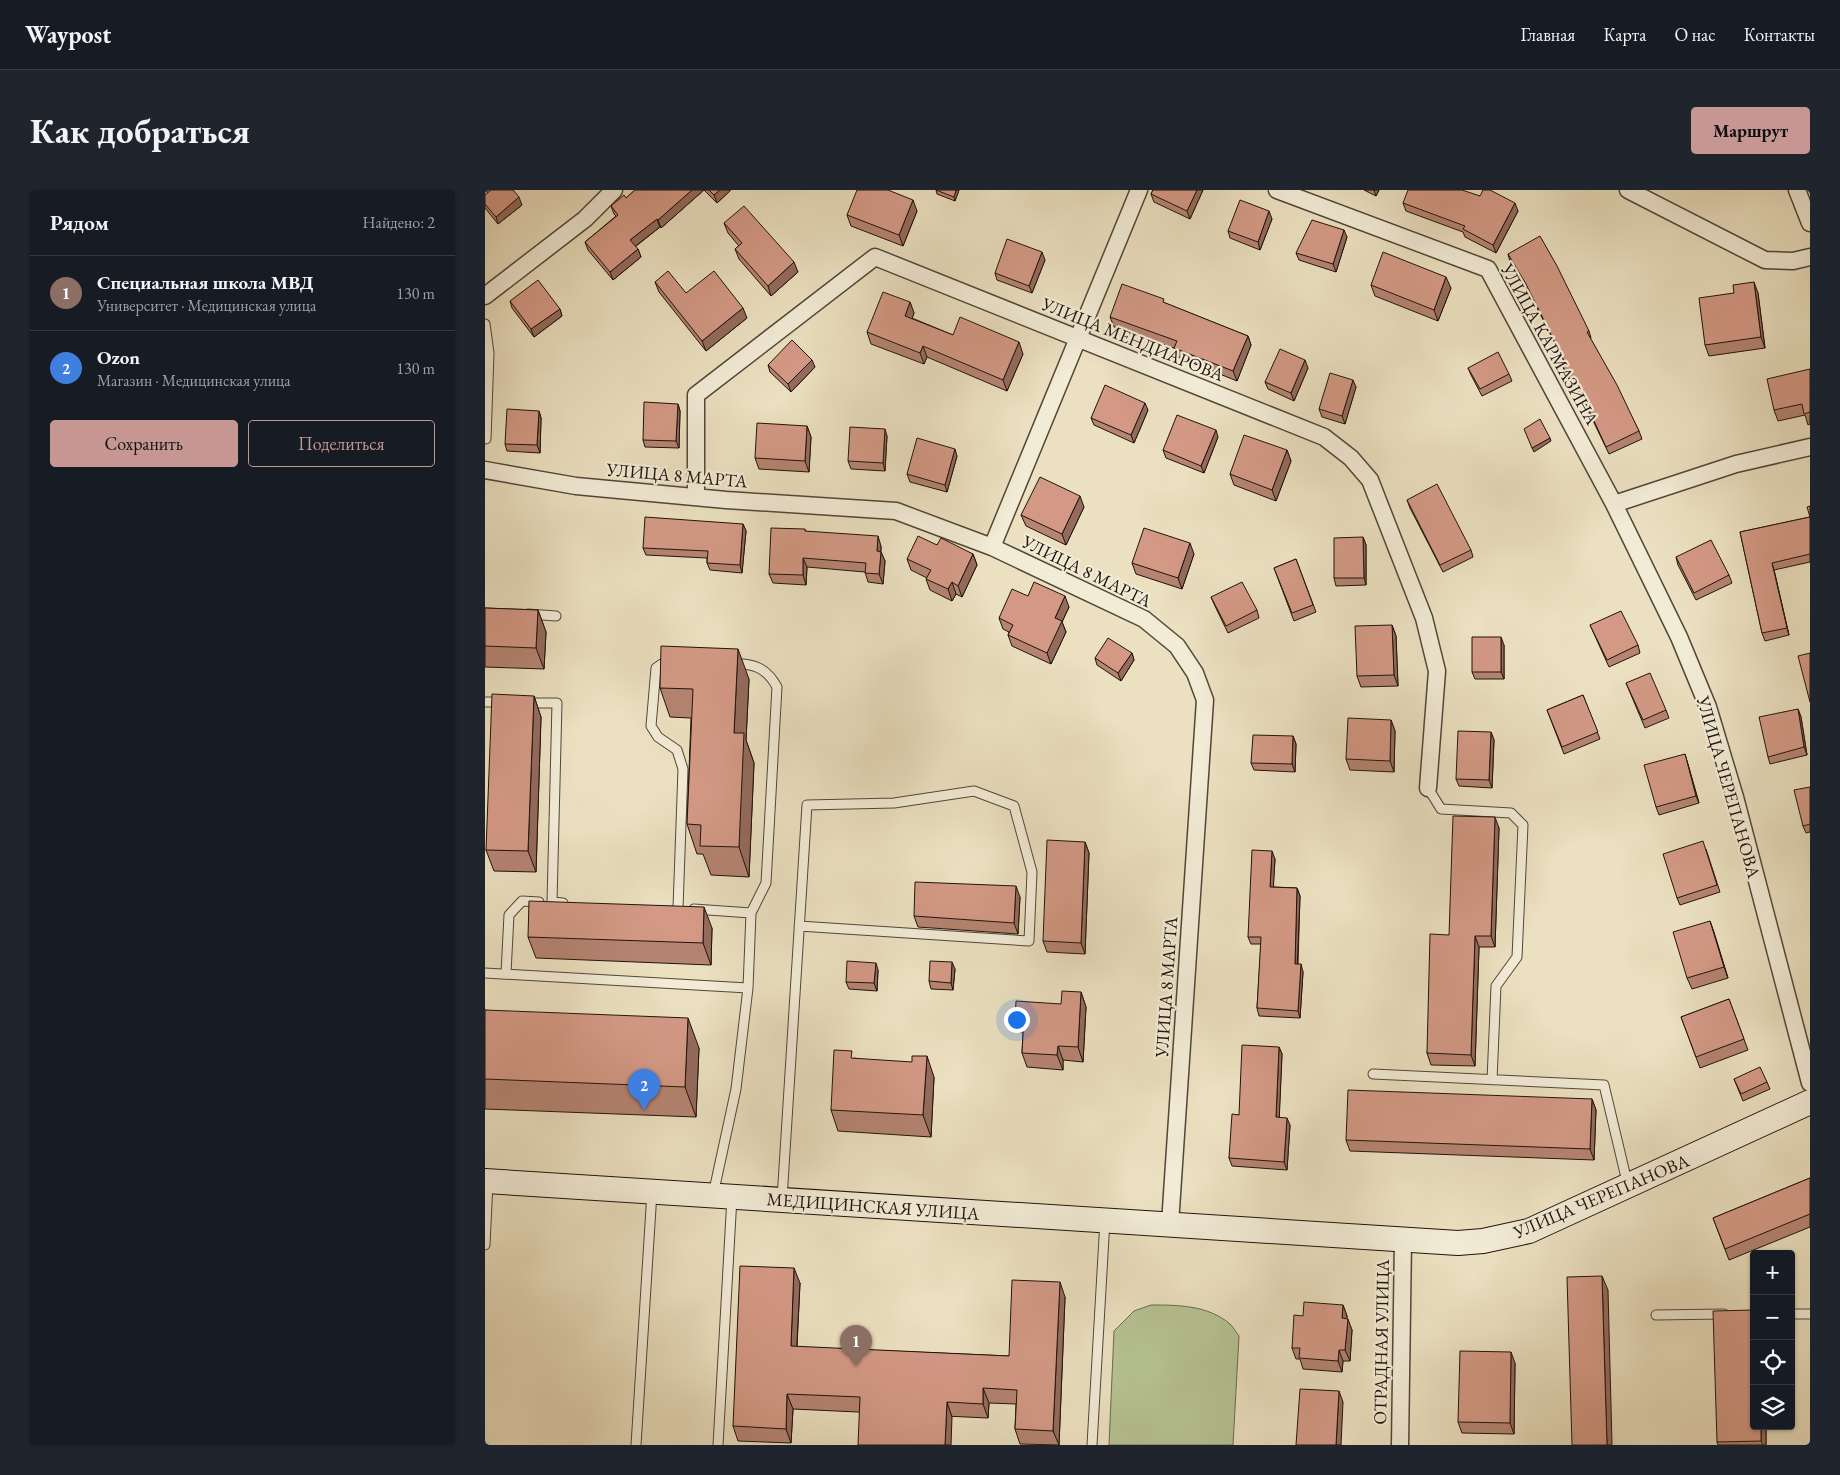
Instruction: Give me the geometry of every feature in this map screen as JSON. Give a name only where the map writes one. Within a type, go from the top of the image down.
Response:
[{"type":"main road","name":"УЛИЦА ЧЕРЕПАНОВА","points":[[1260,1230],[1458,1243],[1507,1237],[1529,1231],[1810,1102]]},
{"type":"main road","name":"МЕДИЦИНСКАЯ УЛИЦА","points":[[487,1181],[1260,1230]]},
{"type":"street","points":[[485,296],[585,219],[615,190]]},
{"type":"street","points":[[992,547],[1139,190]]},
{"type":"street","name":"УЛИЦА КАРМАЗИНА","points":[[1277,190],[1488,269],[1614,504]]},
{"type":"street","points":[[1628,190],[1765,260],[1793,261],[1810,256]]},
{"type":"street","points":[[1797,190],[1810,223]]},
{"type":"street","name":"УЛИЦА МЕНДИАРОВА","points":[[696,497],[696,395],[875,257],[1324,437],[1351,458],[1370,480],[1424,618],[1437,671],[1428,788]]},
{"type":"street","points":[[1614,504],[1736,464],[1810,447]]},
{"type":"street","name":"УЛИЦА 8 МАРТА","points":[[485,470],[576,486],[696,497],[896,511],[992,547],[1144,620],[1177,646],[1195,673],[1205,700],[1170,1224]]},
{"type":"street","name":"УЛИЦА ЧЕРЕПАНОВА","points":[[1614,504],[1679,637],[1709,707],[1735,797],[1810,1083]]},
{"type":"street","name":"ОТРАДНАЯ УЛИЦА","points":[[1400,1445],[1403,1239]]},
{"type":"lane","points":[[485,324],[489,353],[486,439]]},
{"type":"lane","points":[[520,614],[555,616]]},
{"type":"lane","points":[[677,660],[668,659],[656,668],[651,726],[658,737],[677,750],[683,769],[678,908]]},
{"type":"lane","points":[[718,1445],[722,1196],[748,988],[751,913],[766,882],[777,687],[770,674],[750,664],[722,662]]},
{"type":"lane","points":[[485,702],[557,703],[552,902]]},
{"type":"lane","points":[[1428,788],[1441,809],[1511,813],[1523,825],[1517,957],[1496,986],[1492,1080]]},
{"type":"lane","points":[[782,1200],[799,926],[807,805],[894,803],[974,791],[1014,806],[1032,872],[1029,940],[799,926]]},
{"type":"lane","points":[[506,973],[509,915],[522,902],[571,903]]},
{"type":"lane","points":[[669,907],[751,913]]},
{"type":"lane","points":[[485,973],[748,988]]},
{"type":"lane","points":[[1373,1074],[1604,1085],[1628,1186]]},
{"type":"lane","points":[[485,1246],[487,1181]]},
{"type":"lane","points":[[636,1445],[652,1192]]},
{"type":"lane","points":[[1093,1445],[1105,1220]]},
{"type":"lane","points":[[1656,1315],[1734,1314]]},
{"type":"lane","points":[[1795,1314],[1810,1314]]},
{"type":"green space","points":[[1151,1305],[1192,1307],[1212,1313],[1230,1324],[1239,1336],[1233,1445],[1109,1445],[1114,1331],[1134,1311]]},
{"type":"building","points":[[490,190],[513,190],[519,197],[496,217],[485,204],[485,195]]},
{"type":"building","points":[[635,190],[692,190],[658,220],[630,240],[638,249],[610,272],[585,242],[618,215],[611,206],[624,195],[626,198]]},
{"type":"building","points":[[709,190],[720,190],[714,195]]},
{"type":"building","points":[[857,190],[888,190],[913,200],[899,235],[847,215]]},
{"type":"building","points":[[936,190],[956,190],[954,197]]},
{"type":"building","points":[[1153,190],[1197,190],[1187,211],[1151,194]]},
{"type":"building","points":[[1408,190],[1462,190],[1480,196],[1483,190],[1490,190],[1515,203],[1493,245],[1463,229],[1465,226],[1403,203]]},
{"type":"building","points":[[1240,200],[1269,211],[1258,242],[1228,231]]},
{"type":"building","points":[[744,206],[794,262],[768,286],[735,249],[742,243],[724,223]]},
{"type":"building","points":[[1312,220],[1344,230],[1333,264],[1296,253]]},
{"type":"building","points":[[1540,236],[1557,266],[1589,331],[1587,332],[1617,385],[1639,431],[1606,447],[1583,397],[1581,398],[1562,365],[1565,363],[1526,284],[1508,254]]},
{"type":"building","points":[[1007,239],[1042,252],[1029,286],[995,273]]},
{"type":"building","points":[[1383,252],[1446,277],[1434,310],[1371,285]]},
{"type":"building","points":[[668,271],[686,293],[714,271],[743,308],[702,341],[655,282]]},
{"type":"building","points":[[538,280],[560,309],[531,329],[510,301]]},
{"type":"building","points":[[1754,282],[1761,337],[1705,345],[1699,298],[1734,293],[1733,285]]},
{"type":"building","points":[[1122,284],[1164,299],[1163,302],[1248,336],[1233,371],[1174,348],[1177,341],[1110,317]]},
{"type":"building","points":[[883,292],[910,302],[905,316],[953,335],[960,317],[1019,342],[1003,380],[923,346],[920,353],[867,332]]},
{"type":"building","points":[[792,340],[812,360],[788,384],[768,365]]},
{"type":"building","points":[[1280,349],[1305,360],[1291,393],[1265,382]]},
{"type":"building","points":[[1498,352],[1509,374],[1480,389],[1468,368]]},
{"type":"building","points":[[1810,369],[1810,412],[1804,414],[1802,404],[1774,410],[1767,379]]},
{"type":"building","points":[[1330,373],[1353,380],[1342,416],[1319,409]]},
{"type":"building","points":[[1105,385],[1145,403],[1131,435],[1091,418]]},
{"type":"building","points":[[644,402],[678,404],[676,441],[643,440]]},
{"type":"building","points":[[507,409],[539,411],[537,445],[505,444]]},
{"type":"building","points":[[1177,415],[1216,430],[1201,466],[1163,450]]},
{"type":"building","points":[[1540,419],[1550,438],[1532,448],[1524,429]]},
{"type":"building","points":[[757,423],[807,426],[805,461],[755,458]]},
{"type":"building","points":[[850,427],[885,429],[883,463],[848,461]]},
{"type":"building","points":[[1244,435],[1287,450],[1272,490],[1230,474]]},
{"type":"building","points":[[917,438],[955,449],[945,485],[907,474]]},
{"type":"building","points":[[1040,477],[1080,496],[1062,534],[1021,515]]},
{"type":"building","points":[[1437,484],[1471,550],[1440,565],[1407,500]]},
{"type":"building","points":[[1810,506],[1810,517],[1807,507]]},
{"type":"building","points":[[645,517],[743,524],[740,565],[707,563],[708,551],[643,548]]},
{"type":"building","points":[[1810,517],[1810,554],[1772,563],[1787,628],[1762,633],[1740,532]]},
{"type":"building","points":[[771,528],[805,529],[805,531],[878,536],[877,551],[881,552],[879,574],[865,573],[866,563],[803,558],[803,575],[769,574]]},
{"type":"building","points":[[1144,528],[1190,543],[1178,578],[1132,563]]},
{"type":"building","points":[[918,536],[937,545],[941,538],[973,554],[958,586],[952,582],[948,589],[926,579],[931,570],[907,559]]},
{"type":"building","points":[[1363,537],[1364,578],[1334,578],[1334,538]]},
{"type":"building","points":[[1711,540],[1729,575],[1694,593],[1676,557]]},
{"type":"building","points":[[1296,559],[1313,605],[1292,613],[1274,568]]},
{"type":"building","points":[[1034,582],[1065,596],[1055,618],[1062,621],[1047,653],[1008,635],[1013,625],[999,618],[1012,589],[1028,596]]},
{"type":"building","points":[[1242,582],[1257,610],[1226,626],[1211,597]]},
{"type":"building","points":[[485,608],[538,610],[536,648],[485,646]]},
{"type":"building","points":[[1621,611],[1638,645],[1607,660],[1590,625]]},
{"type":"building","points":[[1392,625],[1394,675],[1357,676],[1355,626]]},
{"type":"building","points":[[1472,637],[1501,637],[1501,672],[1472,672]]},
{"type":"building","points":[[1108,638],[1132,653],[1118,673],[1095,658]]},
{"type":"building","points":[[661,646],[738,649],[734,733],[744,733],[739,847],[700,846],[701,825],[687,824],[693,689],[660,688]]},
{"type":"building","points":[[1810,653],[1810,702],[1798,656]]},
{"type":"building","points":[[1650,673],[1666,710],[1643,720],[1626,683]]},
{"type":"building","points":[[492,694],[534,696],[528,851],[486,850]]},
{"type":"building","points":[[1583,695],[1598,732],[1562,747],[1547,710]]},
{"type":"building","points":[[1798,709],[1804,747],[1768,757],[1759,717]]},
{"type":"building","points":[[1348,718],[1391,720],[1390,761],[1346,759]]},
{"type":"building","points":[[1458,731],[1491,732],[1489,780],[1456,779]]},
{"type":"building","points":[[1253,735],[1293,736],[1292,764],[1251,763]]},
{"type":"building","points":[[1685,754],[1696,796],[1656,807],[1644,765]]},
{"type":"building","points":[[1810,787],[1810,824],[1803,826],[1794,790]]},
{"type":"building","points":[[1453,816],[1495,817],[1491,936],[1475,936],[1471,1055],[1427,1053],[1430,934],[1449,935]]},
{"type":"building","points":[[1047,840],[1085,842],[1081,943],[1043,941]]},
{"type":"building","points":[[1703,841],[1717,885],[1677,898],[1663,854]]},
{"type":"building","points":[[1252,850],[1272,851],[1270,887],[1297,888],[1295,964],[1301,964],[1298,1011],[1257,1008],[1261,937],[1248,937]]},
{"type":"building","points":[[915,882],[1016,886],[1014,923],[914,916]]},
{"type":"building","points":[[529,901],[704,907],[703,943],[528,937]]},
{"type":"building","points":[[1710,921],[1724,967],[1687,978],[1673,932]]},
{"type":"building","points":[[847,961],[876,963],[874,983],[846,982]]},
{"type":"building","points":[[930,961],[952,962],[951,983],[929,981]]},
{"type":"building","points":[[1062,991],[1081,992],[1078,1047],[1058,1046],[1057,1055],[1022,1053],[1024,1018],[1015,1018],[1016,1001],[1061,1004]]},
{"type":"building","points":[[1729,999],[1744,1039],[1696,1057],[1681,1017]]},
{"type":"building","points":[[485,1010],[688,1018],[685,1087],[485,1079]]},
{"type":"building","points":[[1242,1045],[1279,1047],[1276,1117],[1287,1118],[1284,1162],[1229,1158],[1232,1114],[1239,1115]]},
{"type":"building","points":[[834,1050],[852,1051],[851,1058],[912,1062],[912,1056],[927,1056],[923,1115],[831,1110]]},
{"type":"building","points":[[1760,1067],[1767,1082],[1741,1094],[1734,1079]]},
{"type":"building","points":[[1348,1090],[1592,1099],[1590,1149],[1346,1140]]},
{"type":"building","points":[[1810,1178],[1810,1214],[1725,1249],[1713,1218]]},
{"type":"building","points":[[740,1266],[794,1268],[791,1346],[1009,1356],[1012,1280],[1060,1282],[1053,1431],[1015,1429],[1017,1390],[983,1388],[983,1404],[947,1402],[945,1445],[858,1445],[860,1397],[787,1394],[786,1429],[733,1426]]},
{"type":"building","points":[[1602,1276],[1607,1445],[1572,1445],[1567,1277]]},
{"type":"building","points":[[1304,1302],[1343,1305],[1342,1318],[1348,1319],[1345,1350],[1339,1350],[1338,1361],[1299,1358],[1300,1348],[1292,1348],[1294,1315],[1303,1316]]},
{"type":"building","points":[[1750,1310],[1750,1430],[1761,1430],[1761,1441],[1717,1442],[1713,1311]]},
{"type":"building","points":[[1460,1351],[1511,1352],[1510,1423],[1458,1422]]},
{"type":"building","points":[[1300,1389],[1339,1391],[1336,1445],[1296,1445]]},
{"type":"place","name":"Ozon","points":[[644,1110]]},
{"type":"place","name":"Специальная школа МВД","points":[[856,1366]]}]
